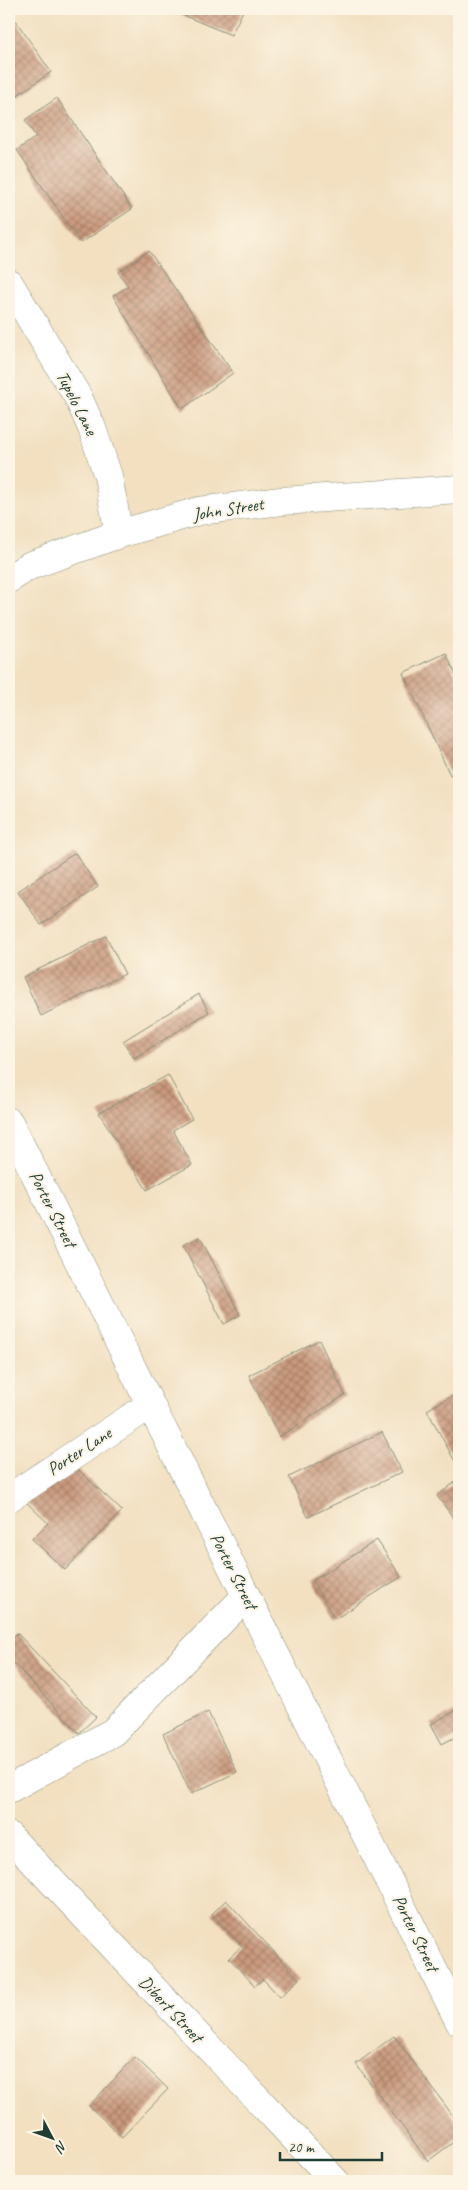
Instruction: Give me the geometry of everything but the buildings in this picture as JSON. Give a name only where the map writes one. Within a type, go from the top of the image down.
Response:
[{"type":"street","name":"Tupelo Lane","points":[[9,283],[78,397],[92,428],[108,476],[119,534]]},
{"type":"street","name":"John Street","points":[[9,579],[29,566],[119,534],[199,511],[281,501],[459,489]]},
{"type":"street","name":"Porter Street","points":[[9,1122],[459,2021]]},
{"type":"street","name":"Porter Lane","points":[[9,1498],[150,1405]]},
{"type":"street","points":[[9,1789],[113,1732],[246,1596]]},
{"type":"street","name":"Dibert Street","points":[[9,1836],[335,2181]]}]
